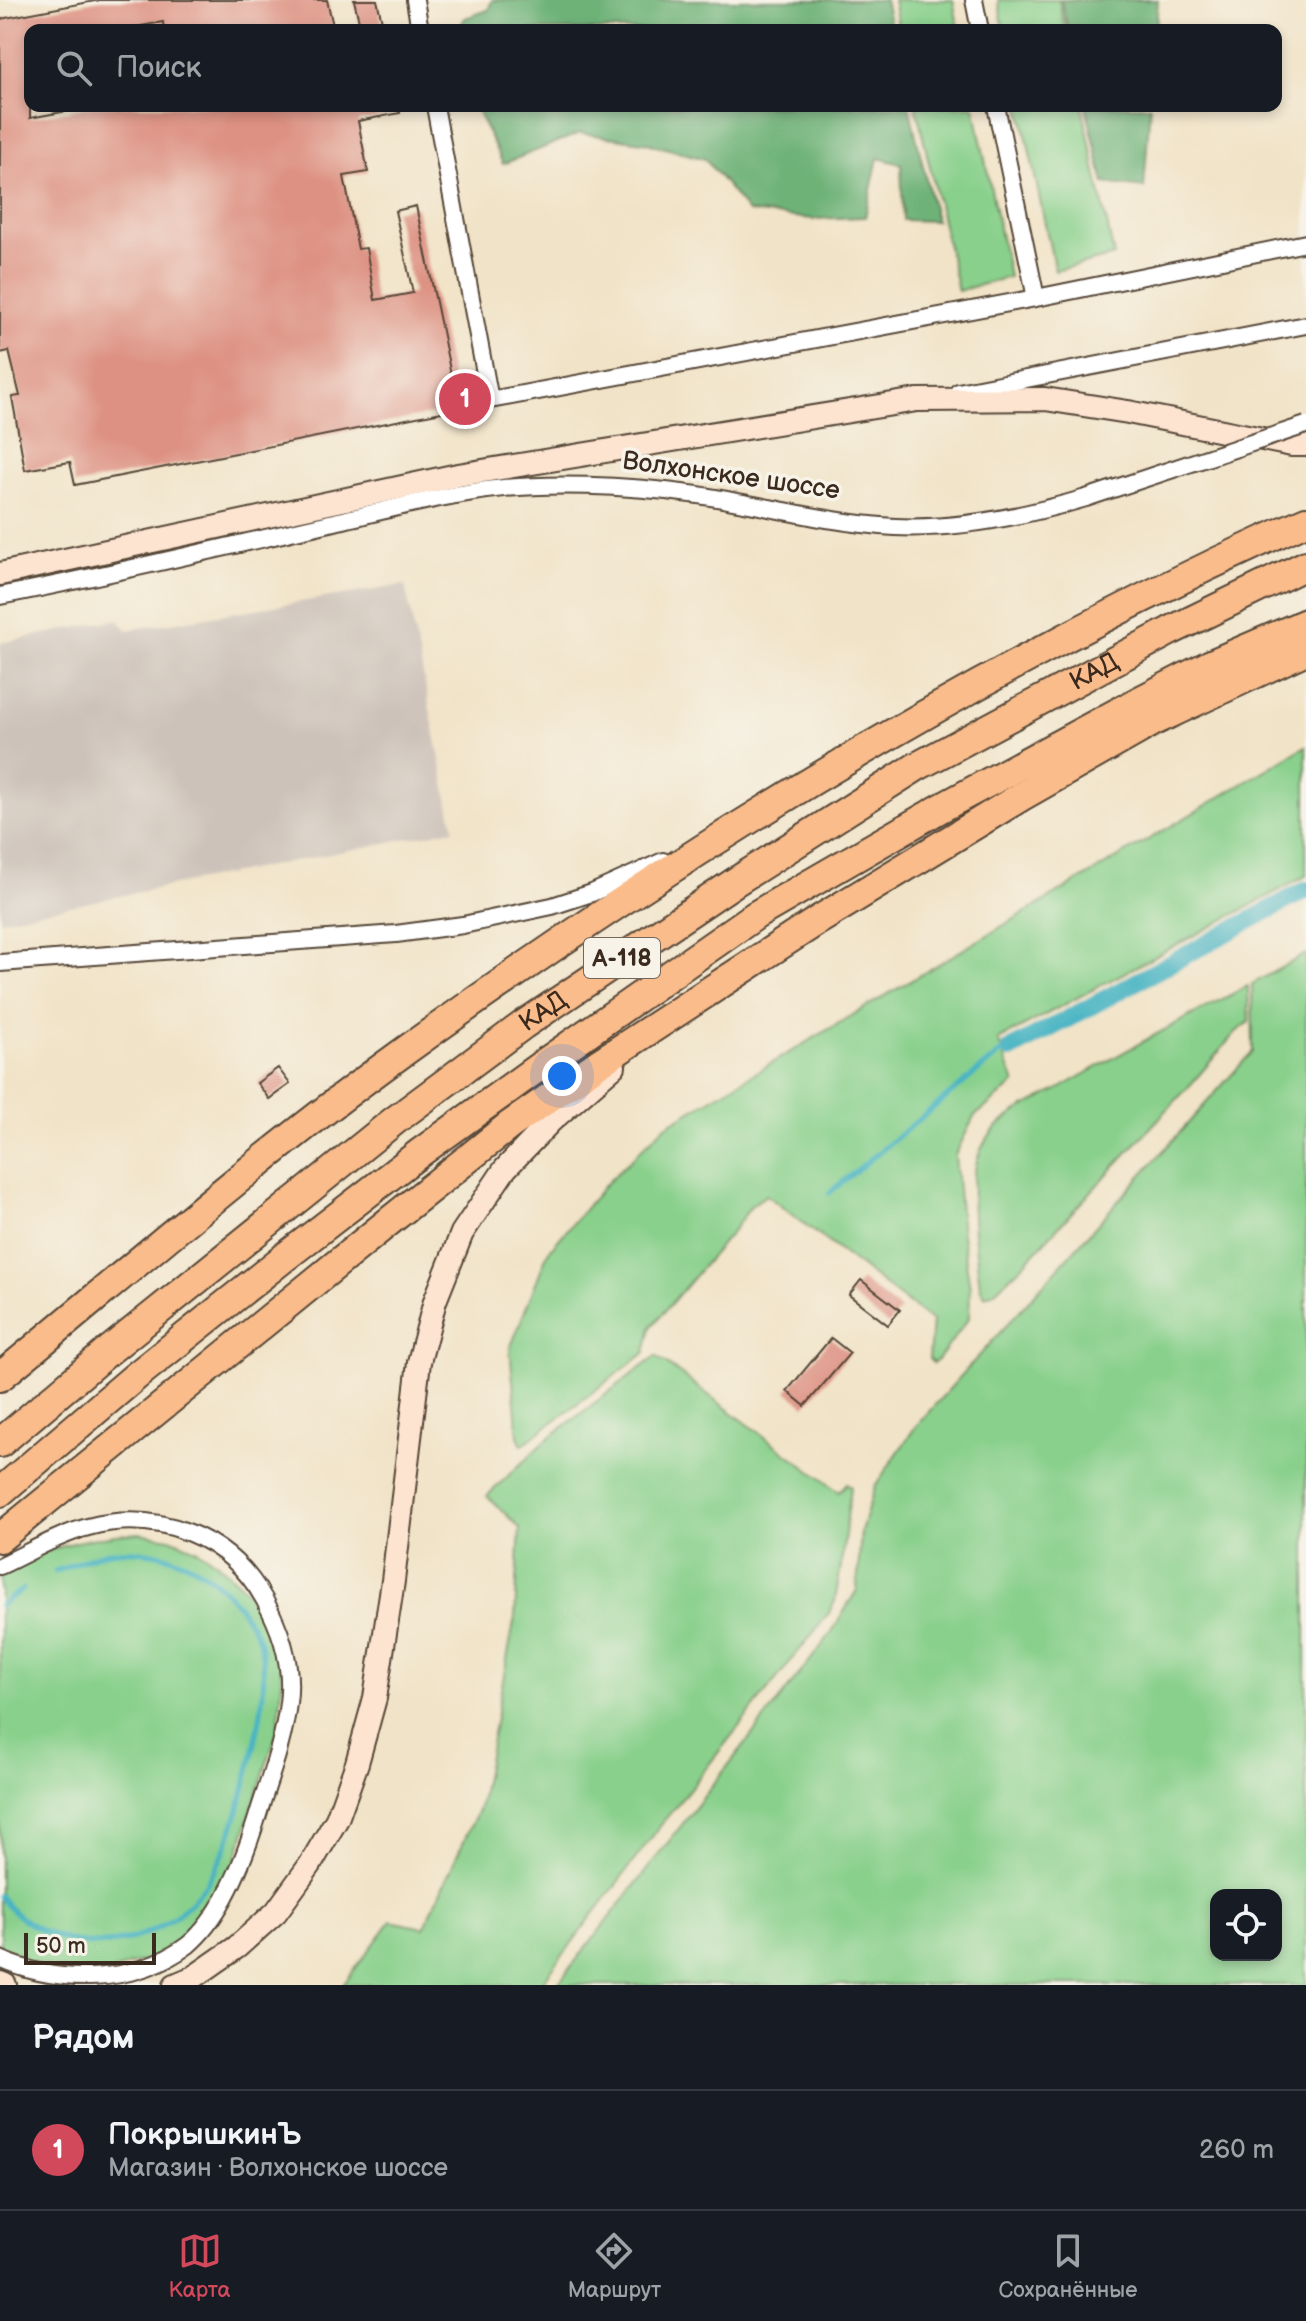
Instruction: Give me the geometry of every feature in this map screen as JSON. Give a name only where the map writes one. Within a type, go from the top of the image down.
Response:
[{"type":"highway","points":[[0,1377],[291,1138],[385,1066],[723,834],[895,731],[1047,649],[1306,521]]},
{"type":"highway","name":"КАД","points":[[0,1443],[106,1353],[394,1121],[523,1025],[722,890],[916,767],[1170,631],[1306,565]]},
{"type":"highway","name":"КАД","points":[[0,1492],[136,1376],[421,1152],[756,915],[941,808],[1137,702],[1211,664],[1306,623]]},
{"type":"highway","points":[[0,1538],[510,1125],[685,1006],[910,863],[1048,781],[1154,721],[1306,650]]},
{"type":"main road","points":[[917,400],[1045,399],[1128,412],[1279,443],[1306,445]]},
{"type":"main road","name":"Волхонское шоссе","points":[[0,574],[458,475],[917,400]]},
{"type":"main road","points":[[175,1985],[194,1977],[237,1947],[276,1912],[310,1865],[337,1819],[375,1698],[393,1581],[419,1362],[435,1301],[462,1233],[505,1169],[551,1121],[685,1006]]},
{"type":"street","points":[[415,0],[419,24]]},
{"type":"street","points":[[974,0],[979,24]]},
{"type":"street","points":[[436,112],[490,400],[1036,298],[1306,243]]},
{"type":"street","points":[[997,112],[1036,298]]},
{"type":"street","name":"Волхонское шоссе","points":[[917,400],[1306,325]]},
{"type":"street","name":"Волхонское шоссе","points":[[0,596],[422,502],[504,488],[610,487],[654,491],[720,498],[786,512],[895,527],[965,523],[1033,514],[1306,425]]},
{"type":"street","points":[[0,963],[396,934],[501,919],[592,893],[723,834]]},
{"type":"street","points":[[0,1566],[88,1527],[144,1522],[177,1528],[209,1540],[237,1561],[260,1592],[277,1623],[288,1662],[289,1701],[252,1835],[232,1882],[209,1921],[188,1945],[154,1965],[108,1981],[58,1980],[26,1972],[0,1959]]},
{"type":"shaded area","points":[[405,585],[454,829],[0,920],[0,643],[118,619],[127,630]]},
{"type":"green space","points":[[492,0],[885,0],[891,24],[462,24],[465,18],[488,10]]},
{"type":"green space","points":[[893,0],[953,0],[958,24],[898,24]]},
{"type":"green space","points":[[998,0],[1059,0],[1064,24],[1003,24]]},
{"type":"green space","points":[[1061,0],[1158,0],[1156,24],[1067,24]]},
{"type":"green space","points":[[478,112],[910,112],[936,221],[903,220],[901,164],[878,158],[865,217],[813,219],[748,212],[705,159],[643,142],[580,133],[503,164]]},
{"type":"green space","points":[[917,112],[975,112],[1009,277],[958,291]]},
{"type":"green space","points":[[1021,112],[1083,112],[1114,256],[1055,271]]},
{"type":"green space","points":[[1087,112],[1150,112],[1144,188],[1104,183]]},
{"type":"green space","points":[[1306,746],[1306,876],[998,1040],[1015,1083],[974,1117],[955,1155],[970,1288],[969,1318],[938,1360],[933,1363],[929,1359],[932,1321],[766,1195],[752,1205],[651,1327],[645,1353],[522,1445],[518,1436],[510,1349],[548,1252],[605,1185],[664,1127]]},
{"type":"green space","points":[[1306,954],[1306,1985],[557,1985],[830,1635],[857,1590],[861,1531],[875,1486],[916,1426],[1253,1051],[1252,984]]},
{"type":"green space","points":[[1248,986],[1249,1022],[1236,1032],[1022,1266],[994,1292],[985,1296],[980,1287],[973,1193],[978,1156],[992,1133],[1008,1117],[1028,1105]]},
{"type":"green space","points":[[656,1356],[839,1492],[847,1483],[851,1487],[835,1601],[829,1613],[664,1821],[540,1985],[343,1985],[391,1921],[424,1928],[479,1808],[515,1617],[520,1528],[487,1496],[545,1441]]},
{"type":"green space","points":[[139,1533],[170,1538],[196,1549],[216,1562],[245,1589],[266,1620],[281,1664],[278,1729],[229,1880],[202,1922],[166,1953],[95,1977],[0,1955],[0,1578],[32,1558],[66,1545]]},
{"type":"building","points":[[100,0],[327,0],[333,24],[24,24],[24,112],[30,112],[30,118],[62,112],[400,112],[358,121],[368,172],[344,176],[358,249],[366,248],[375,300],[413,293],[395,211],[416,206],[454,389],[472,384],[477,405],[75,485],[70,462],[25,470],[12,397],[20,396],[9,351],[0,353],[0,19]]},
{"type":"building","points":[[354,0],[377,0],[383,24],[360,24]]},
{"type":"building","points":[[278,1068],[290,1084],[269,1099],[257,1083]]},
{"type":"building","points":[[861,1280],[900,1310],[888,1325],[849,1295]]},
{"type":"building","points":[[831,1338],[850,1353],[805,1406],[787,1391]]},
{"type":"waterway","points":[[1010,1050],[1306,890]]},
{"type":"waterway","points":[[829,1193],[999,1054],[1010,1050]]},
{"type":"waterway","points":[[0,1896],[33,1926],[76,1942],[114,1942],[150,1932],[166,1922],[195,1898],[222,1857],[242,1799],[259,1723],[263,1691],[259,1639],[239,1607],[201,1571],[171,1557],[137,1551],[102,1554],[55,1571]]},
{"type":"waterway","points":[[0,1605],[23,1589]]},
{"type":"place","name":"ПокрышкинЪ","points":[[465,399]]}]
